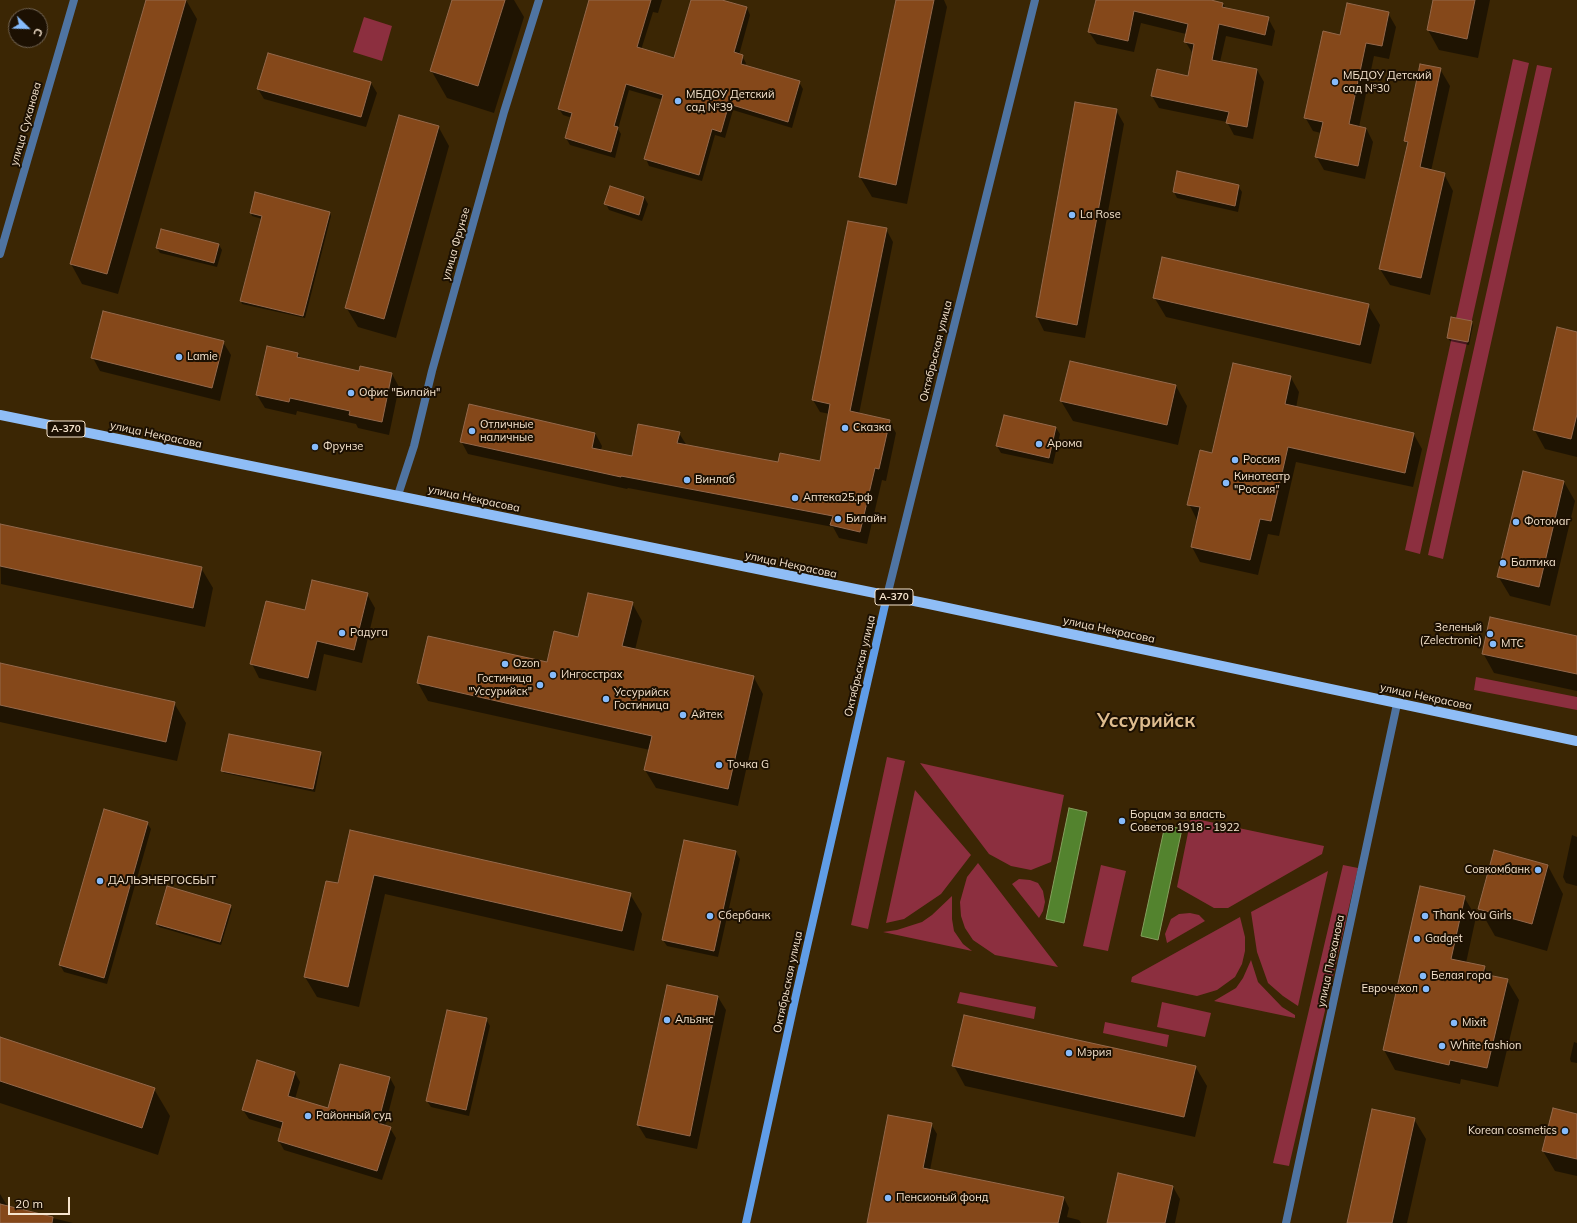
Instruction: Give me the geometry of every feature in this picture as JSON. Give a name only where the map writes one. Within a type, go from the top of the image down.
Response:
[{"type":"main road","name":"улица Некрасова","points":[[0,415],[887,596],[1577,741]]},
{"type":"street","name":"улица Суханова","points":[[0,254],[74,0]]},
{"type":"street","name":"улица Фрунзе","points":[[398,495],[414,446],[432,371],[504,112],[539,0]]},
{"type":"street","name":"Октябрьская улица","points":[[746,1223],[796,995],[887,596],[1035,0]]},
{"type":"street","name":"улица Плеханова","points":[[1286,1223],[1397,704]]},
{"type":"shaded area","points":[[364,17],[392,26],[382,61],[353,52]]},
{"type":"shaded area","points":[[1513,59],[1529,63],[1420,554],[1405,550]]},
{"type":"shaded area","points":[[1537,65],[1552,68],[1443,559],[1428,555]]},
{"type":"shaded area","points":[[1476,677],[1577,697],[1577,710],[1474,690]]},
{"type":"shaded area","points":[[887,757],[905,761],[868,929],[851,925]]},
{"type":"shaded area","points":[[920,763],[1064,795],[1051,862],[1031,870],[1011,866],[989,854]]},
{"type":"shaded area","points":[[915,790],[971,855],[941,894],[904,919],[886,923]]},
{"type":"shaded area","points":[[1069,808],[1087,812],[1064,923],[1046,919]]},
{"type":"shaded area","points":[[1191,818],[1324,846],[1322,854],[1228,908],[1214,908],[1177,887]]},
{"type":"shaded area","points":[[1165,825],[1182,829],[1158,940],[1141,936]]},
{"type":"shaded area","points":[[978,863],[1058,967],[995,955],[973,940],[965,928],[961,916],[960,902],[967,877]]},
{"type":"shaded area","points":[[1101,865],[1126,871],[1108,951],[1083,946]]},
{"type":"shaded area","points":[[1343,865],[1358,868],[1289,1166],[1273,1163]]},
{"type":"shaded area","points":[[1328,871],[1298,1006],[1268,983],[1257,952],[1251,912]]},
{"type":"shaded area","points":[[1019,879],[1030,880],[1038,883],[1043,891],[1045,902],[1043,911],[1039,918],[1012,884]]},
{"type":"shaded area","points":[[952,896],[952,919],[954,931],[963,944],[972,951],[883,932],[897,930],[922,922],[932,915]]},
{"type":"shaded area","points":[[1190,913],[1199,915],[1205,921],[1167,943],[1165,934],[1171,919],[1179,914]]},
{"type":"shaded area","points":[[1240,917],[1245,937],[1245,951],[1242,964],[1235,977],[1217,990],[1197,996],[1131,982],[1132,977]]},
{"type":"shaded area","points":[[1251,960],[1258,982],[1282,1007],[1295,1015],[1295,1018],[1214,1001],[1236,988],[1243,978]]},
{"type":"shaded area","points":[[960,992],[1036,1007],[1034,1019],[957,1003]]},
{"type":"shaded area","points":[[1162,1002],[1211,1013],[1205,1037],[1157,1027]]},
{"type":"shaded area","points":[[1105,1022],[1169,1035],[1167,1047],[1103,1033]]},
{"type":"building","points":[[146,0],[186,0],[107,274],[70,264]]},
{"type":"building","points":[[452,0],[505,0],[478,86],[430,71]]},
{"type":"building","points":[[589,0],[651,0],[637,47],[674,58],[691,0],[722,0],[747,7],[734,52],[743,55],[741,64],[800,81],[788,122],[729,104],[721,132],[712,129],[699,175],[644,159],[663,95],[626,84],[614,126],[618,127],[611,152],[565,138],[572,113],[558,109]]},
{"type":"building","points":[[896,0],[934,0],[896,185],[859,177]]},
{"type":"building","points":[[1096,0],[1211,0],[1223,3],[1222,7],[1269,17],[1265,35],[1219,24],[1212,60],[1257,69],[1247,127],[1226,123],[1229,112],[1151,96],[1157,69],[1188,76],[1194,44],[1184,42],[1188,24],[1134,11],[1128,41],[1088,32]]},
{"type":"building","points":[[1433,0],[1475,0],[1467,39],[1427,30]]},
{"type":"building","name":"МБДОУ Детский сад №30","points":[[1347,3],[1389,12],[1382,46],[1366,43],[1349,124],[1366,128],[1358,166],[1315,157],[1323,122],[1304,118],[1323,31],[1340,35]]},
{"type":"building","points":[[268,53],[371,82],[361,117],[257,89]]},
{"type":"building","points":[[1420,64],[1441,68],[1420,167],[1445,173],[1421,278],[1379,269],[1408,142],[1404,141]]},
{"type":"building","points":[[1075,102],[1117,109],[1077,325],[1036,317]]},
{"type":"building","points":[[399,115],[439,126],[384,319],[345,308]]},
{"type":"building","points":[[1177,171],[1239,185],[1235,206],[1173,192]]},
{"type":"building","points":[[610,186],[644,197],[639,215],[604,204]]},
{"type":"building","points":[[255,192],[330,212],[303,316],[240,301],[262,216],[250,213]]},
{"type":"building","points":[[848,221],[887,228],[850,411],[890,420],[879,469],[875,468],[860,532],[830,525],[833,516],[621,477],[460,442],[469,404],[595,433],[592,448],[632,456],[638,424],[680,432],[677,443],[778,462],[780,453],[820,461],[830,404],[812,400]]},
{"type":"building","points":[[161,229],[219,244],[214,263],[156,248]]},
{"type":"building","points":[[1162,257],[1369,304],[1360,345],[1153,298]]},
{"type":"building","points":[[103,311],[224,341],[212,388],[91,358]]},
{"type":"building","points":[[1451,317],[1472,321],[1468,342],[1447,338]]},
{"type":"building","points":[[1557,327],[1577,332],[1577,414],[1571,439],[1533,430]]},
{"type":"building","points":[[267,346],[298,353],[297,357],[359,371],[360,366],[392,373],[382,422],[349,415],[350,411],[290,398],[289,402],[256,395]]},
{"type":"building","points":[[1070,361],[1176,385],[1167,425],[1060,401]]},
{"type":"building","name":"Россия","points":[[1233,363],[1291,376],[1285,404],[1414,433],[1405,473],[1288,447],[1271,521],[1260,519],[1250,560],[1191,547],[1200,507],[1187,505],[1200,450],[1212,453]]},
{"type":"building","points":[[1004,415],[1056,427],[1049,458],[996,446]]},
{"type":"building","points":[[1523,471],[1564,481],[1539,587],[1497,577]]},
{"type":"building","points":[[0,524],[202,567],[193,608],[0,566]]},
{"type":"building","points":[[312,580],[368,593],[354,650],[317,641],[308,678],[250,664],[266,601],[305,610]]},
{"type":"building","points":[[588,593],[633,602],[622,646],[754,676],[728,789],[644,770],[652,736],[417,683],[428,636],[547,662],[554,631],[578,637]]},
{"type":"building","points":[[1490,617],[1577,636],[1577,674],[1482,654]]},
{"type":"building","points":[[0,663],[175,702],[166,742],[0,705]]},
{"type":"building","points":[[229,734],[321,752],[313,789],[221,771]]},
{"type":"building","points":[[104,809],[148,822],[104,978],[59,965]]},
{"type":"building","points":[[350,830],[631,893],[622,931],[374,875],[348,987],[304,977],[326,881],[338,883]]},
{"type":"building","points":[[684,840],[736,851],[714,951],[662,940]]},
{"type":"building","points":[[1494,850],[1548,865],[1532,924],[1478,909]]},
{"type":"building","points":[[167,886],[231,905],[220,942],[156,924]]},
{"type":"building","name":"Белая гора","points":[[1420,886],[1465,896],[1451,959],[1485,966],[1483,974],[1508,979],[1487,1068],[1450,1060],[1449,1065],[1383,1050]]},
{"type":"building","points":[[667,985],[718,996],[690,1136],[637,1125]]},
{"type":"building","points":[[447,1010],[487,1018],[466,1110],[426,1101]]},
{"type":"building","points":[[964,1015],[1196,1066],[1184,1117],[952,1066]]},
{"type":"building","points":[[0,1037],[155,1088],[142,1128],[0,1081]]},
{"type":"building","points":[[257,1060],[295,1072],[288,1096],[328,1108],[340,1064],[390,1077],[378,1123],[391,1127],[377,1171],[278,1141],[283,1122],[242,1110]]},
{"type":"building","points":[[1553,1108],[1577,1114],[1577,1159],[1542,1151]]},
{"type":"building","points":[[1372,1109],[1415,1118],[1392,1223],[1347,1223]]},
{"type":"building","points":[[888,1115],[932,1123],[923,1168],[1064,1197],[1058,1223],[867,1223]]},
{"type":"building","points":[[1118,1173],[1173,1186],[1165,1223],[1107,1223]]},
{"type":"building","points":[[0,1204],[53,1217],[52,1223],[0,1223]]},
{"type":"place","name":"МБДОУ Детский сад №30","points":[[1335,82]]},
{"type":"place","name":"МБДОУ Детский сад №39","points":[[678,101]]},
{"type":"place","name":"La Rose","points":[[1072,215]]},
{"type":"place","name":"Lamie","points":[[179,357]]},
{"type":"place","name":"Офис \"Билайн\"","points":[[351,393]]},
{"type":"place","name":"Сказка","points":[[845,428]]},
{"type":"place","name":"Отличные наличные","points":[[472,431]]},
{"type":"place","name":"Арома","points":[[1039,444]]},
{"type":"place","name":"Фрунзе","points":[[315,447]]},
{"type":"place","name":"Россия","points":[[1235,460]]},
{"type":"place","name":"Винлаб","points":[[687,480]]},
{"type":"place","name":"Кинотеатр \"Россия\"","points":[[1226,483]]},
{"type":"place","name":"Аптека25.рф","points":[[795,498]]},
{"type":"place","name":"Билайн","points":[[838,519]]},
{"type":"place","name":"Фотомаг","points":[[1516,522]]},
{"type":"place","name":"Балтика","points":[[1503,563]]},
{"type":"place","name":"Радуга","points":[[342,633]]},
{"type":"place","name":"Зеленый (Zelectronic)","points":[[1490,634]]},
{"type":"place","name":"МТС","points":[[1493,644]]},
{"type":"place","name":"Ozon","points":[[505,664]]},
{"type":"place","name":"Ингосстрах","points":[[553,675]]},
{"type":"place","name":"Гостиница \"Уссурийск\"","points":[[540,685]]},
{"type":"place","name":"Уссурийск Гостиница","points":[[606,699]]},
{"type":"place","name":"Айтек","points":[[683,715]]},
{"type":"place","name":"Точка G","points":[[719,765]]},
{"type":"place","name":"Борцам за власть Советов 1918 - 1922","points":[[1122,821]]},
{"type":"place","name":"Совкомбанк","points":[[1538,870]]},
{"type":"place","name":"ДАЛЬЭНЕРГОСБЫТ","points":[[100,881]]},
{"type":"place","name":"Сбербанк","points":[[710,916]]},
{"type":"place","name":"Thank You Girls","points":[[1425,916]]},
{"type":"place","name":"Gadget","points":[[1417,939]]},
{"type":"place","name":"Белая гора","points":[[1423,976]]},
{"type":"place","name":"Еврочехол","points":[[1426,989]]},
{"type":"place","name":"Альянс","points":[[667,1020]]},
{"type":"place","name":"Mixit","points":[[1454,1023]]},
{"type":"place","name":"White fashion","points":[[1442,1046]]},
{"type":"place","name":"Мэрия","points":[[1069,1053]]},
{"type":"place","name":"Районный суд","points":[[308,1116]]},
{"type":"place","name":"Korean cosmetics","points":[[1565,1131]]},
{"type":"place","name":"Пенсионый фонд","points":[[888,1198]]},
{"type":"district","name":"Уссурийск","points":[[1146,721]]}]
